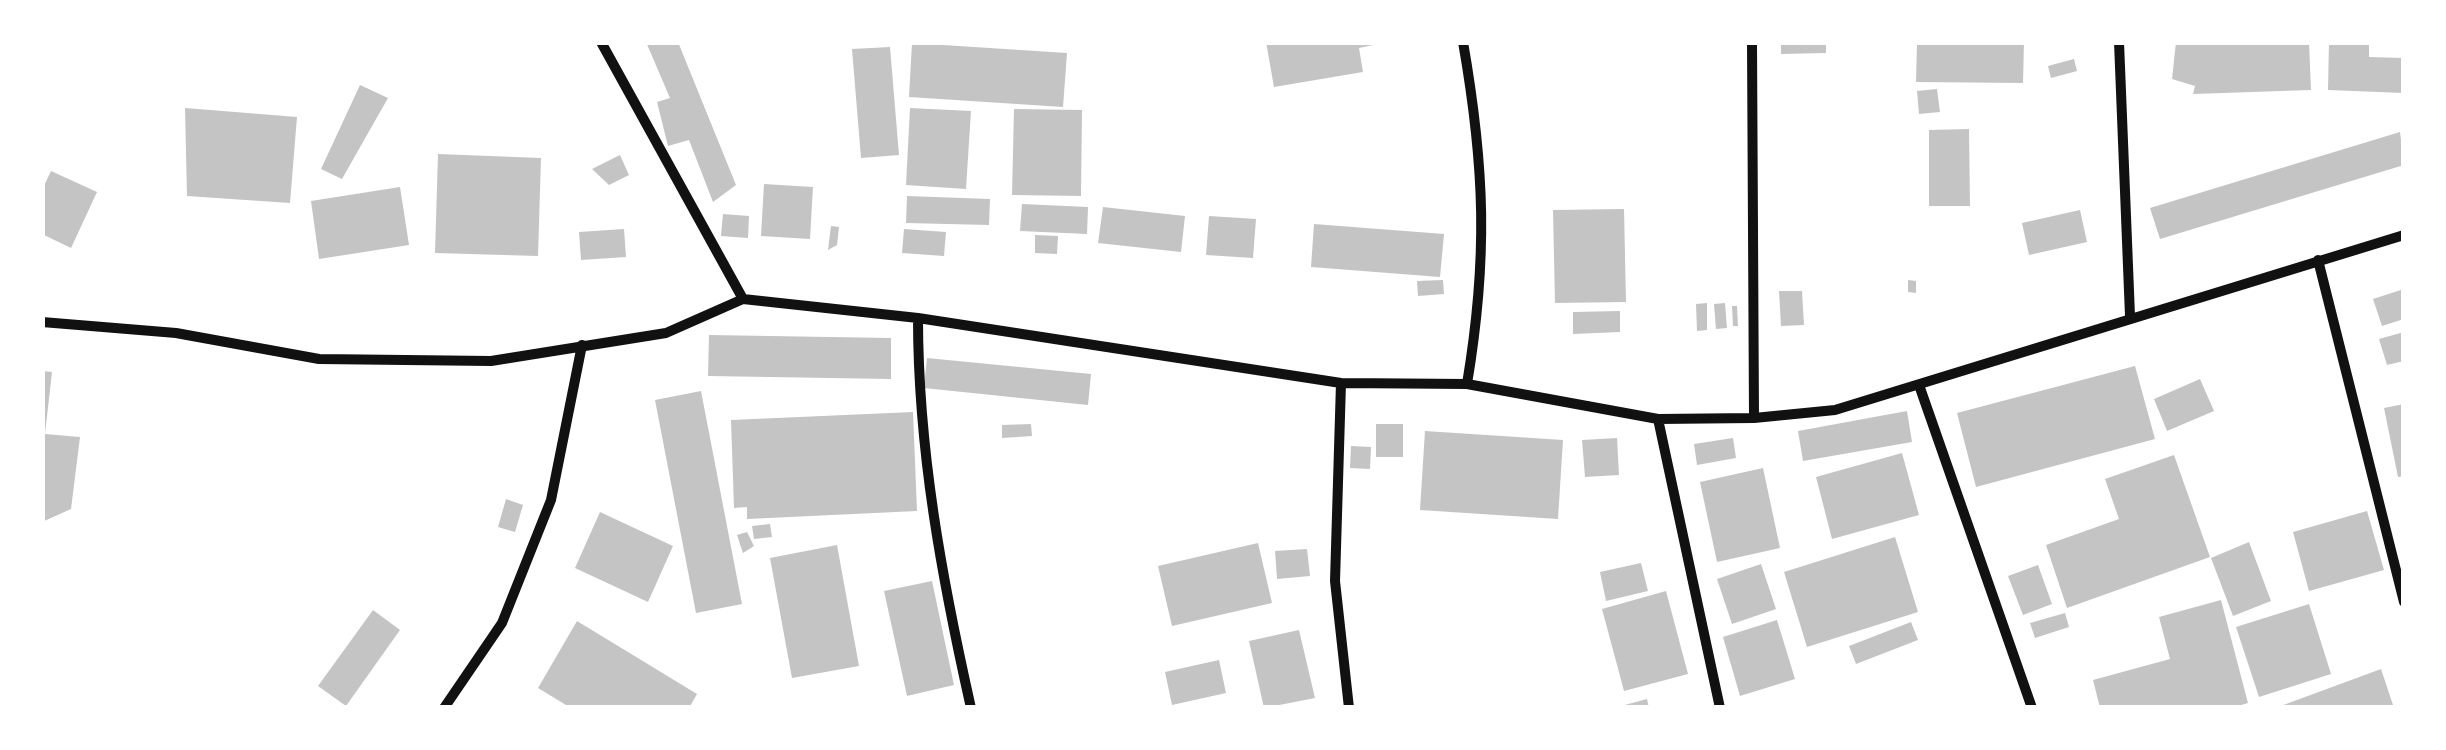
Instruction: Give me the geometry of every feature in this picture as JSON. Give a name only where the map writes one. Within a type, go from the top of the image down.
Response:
[{"type":"street","points":[[601,42],[743,298]]},
{"type":"street","points":[[1463,42],[1480,140],[1483,223],[1478,314],[1466,384]]},
{"type":"street","points":[[1752,42],[1754,418]]},
{"type":"street","points":[[2119,42],[2130,316]]},
{"type":"street","points":[[42,322],[176,333],[319,359],[490,361],[666,333],[743,298],[918,318],[1340,383],[1466,384],[1658,419],[1754,418],[1836,410],[2130,316],[2404,236]]},
{"type":"street","points":[[2318,260],[2404,602]]},
{"type":"street","points":[[918,318],[920,420],[944,587],[971,708]]},
{"type":"street","points":[[444,708],[502,622],[552,500],[582,346]]},
{"type":"street","points":[[1340,383],[1334,581],[1349,708]]},
{"type":"street","points":[[1919,384],[2032,708]]},
{"type":"street","points":[[1658,419],[1720,708]]},
{"type":"building","points":[[646,42],[678,42],[736,185],[713,202],[689,140],[668,146],[657,102],[670,98]]},
{"type":"building","points":[[1266,42],[1378,44],[1359,48],[1363,72],[1274,87]]},
{"type":"building","points":[[1781,42],[1826,42],[1826,53],[1781,54]]},
{"type":"building","points":[[1917,42],[2024,42],[2023,83],[1916,82]]},
{"type":"building","points":[[2176,42],[2309,42],[2311,90],[2193,94],[2195,86],[2172,79]]},
{"type":"building","points":[[2329,42],[2369,42],[2369,57],[2404,58],[2404,93],[2328,90]]},
{"type":"building","points":[[912,43],[1067,53],[1063,107],[909,97]]},
{"type":"building","points":[[890,47],[899,155],[861,158],[852,49]]},
{"type":"building","points":[[2074,59],[2077,71],[2051,78],[2048,66]]},
{"type":"building","points":[[360,85],[388,98],[342,179],[321,169]]},
{"type":"building","points":[[1937,89],[1940,112],[1919,114],[1917,91]]},
{"type":"building","points":[[185,108],[297,117],[290,203],[187,196]]},
{"type":"building","points":[[910,108],[971,111],[966,189],[906,185]]},
{"type":"building","points":[[1014,109],[1082,110],[1081,196],[1012,195]]},
{"type":"building","points":[[1969,129],[1970,206],[1929,206],[1929,130]]},
{"type":"building","points":[[2400,132],[2404,165],[2160,239],[2150,208]]},
{"type":"building","points":[[438,154],[541,158],[538,256],[435,253]]},
{"type":"building","points":[[620,155],[629,175],[609,185],[592,169]]},
{"type":"building","points":[[51,171],[97,192],[71,248],[42,234],[42,190]]},
{"type":"building","points":[[764,184],[813,187],[810,239],[761,236]]},
{"type":"building","points":[[400,187],[409,245],[319,259],[311,201]]},
{"type":"building","points":[[907,196],[990,199],[989,225],[906,223]]},
{"type":"building","points":[[1022,204],[1088,207],[1087,234],[1020,231]]},
{"type":"building","points":[[1103,207],[1185,216],[1181,252],[1098,243]]},
{"type":"building","points":[[1624,209],[1626,302],[1555,303],[1553,210]]},
{"type":"building","points":[[2080,210],[2087,242],[2029,255],[2022,223]]},
{"type":"building","points":[[723,214],[749,216],[748,238],[721,236]]},
{"type":"building","points":[[1209,216],[1256,219],[1253,258],[1206,255]]},
{"type":"building","points":[[1314,224],[1444,234],[1440,277],[1311,267]]},
{"type":"building","points":[[831,226],[839,227],[837,245],[828,250]]},
{"type":"building","points":[[624,229],[626,257],[581,260],[579,232]]},
{"type":"building","points":[[904,229],[946,232],[944,256],[902,253]]},
{"type":"building","points":[[1035,235],[1058,236],[1057,254],[1035,253]]},
{"type":"building","points":[[1443,280],[1444,294],[1418,296],[1417,281]]},
{"type":"building","points":[[1908,280],[1916,281],[1916,293],[1908,292]]},
{"type":"building","points":[[2404,289],[2404,319],[2382,326],[2373,299]]},
{"type":"building","points":[[1779,291],[1802,291],[1804,325],[1781,326]]},
{"type":"building","points":[[1707,303],[1707,330],[1697,331],[1696,304]]},
{"type":"building","points":[[1725,303],[1727,328],[1716,329],[1714,304]]},
{"type":"building","points":[[1732,306],[1737,306],[1738,326],[1733,326]]},
{"type":"building","points":[[1620,311],[1620,332],[1573,334],[1573,312]]},
{"type":"building","points":[[2404,332],[2404,361],[2387,365],[2379,339]]},
{"type":"building","points":[[709,335],[891,338],[891,379],[708,376]]},
{"type":"building","points":[[927,358],[1091,374],[1088,405],[924,388]]},
{"type":"building","points":[[2135,366],[2155,439],[1976,487],[1957,413]]},
{"type":"building","points":[[42,371],[52,372],[45,434],[80,437],[71,509],[42,522]]},
{"type":"building","points":[[2200,379],[2214,411],[2167,431],[2154,399]]},
{"type":"building","points":[[701,391],[742,604],[696,613],[655,400]]},
{"type":"building","points":[[2404,404],[2404,476],[2398,477],[2384,408]]},
{"type":"building","points":[[1907,411],[1912,442],[1803,461],[1798,431]]},
{"type":"building","points":[[913,412],[917,511],[747,519],[747,507],[734,508],[731,420]]},
{"type":"building","points":[[1031,424],[1032,436],[1002,438],[1002,425]]},
{"type":"building","points":[[1376,424],[1403,424],[1403,457],[1376,457]]},
{"type":"building","points":[[1425,431],[1563,440],[1558,519],[1420,510]]},
{"type":"building","points":[[1617,438],[1619,475],[1585,477],[1582,440]]},
{"type":"building","points":[[1733,438],[1736,458],[1697,465],[1694,444]]},
{"type":"building","points":[[1351,446],[1371,447],[1370,469],[1350,468]]},
{"type":"building","points":[[1902,453],[1919,515],[1832,539],[1816,477]]},
{"type":"building","points":[[2174,455],[2210,557],[2067,608],[2046,545],[2119,519],[2105,479]]},
{"type":"building","points":[[1763,468],[1780,548],[1717,562],[1700,482]]},
{"type":"building","points":[[506,499],[523,505],[515,532],[498,527]]},
{"type":"building","points":[[2367,511],[2384,570],[2309,591],[2293,532]]},
{"type":"building","points":[[600,512],[673,546],[648,602],[575,568]]},
{"type":"building","points":[[770,524],[772,537],[754,539],[752,526]]},
{"type":"building","points":[[747,532],[754,546],[743,553],[737,535]]},
{"type":"building","points":[[1895,537],[1918,612],[1807,647],[1784,572]]},
{"type":"building","points":[[2249,542],[2271,601],[2233,616],[2211,558]]},
{"type":"building","points":[[1258,543],[1272,603],[1172,626],[1158,566]]},
{"type":"building","points":[[837,545],[859,666],[792,678],[770,558]]},
{"type":"building","points":[[1307,549],[1310,576],[1277,579],[1275,551]]},
{"type":"building","points":[[1641,563],[1648,591],[1606,601],[1600,572]]},
{"type":"building","points":[[1761,564],[1776,609],[1732,624],[1717,579]]},
{"type":"building","points":[[2038,565],[2052,604],[2023,615],[2008,576]]},
{"type":"building","points":[[932,581],[954,685],[907,696],[884,591]]},
{"type":"building","points":[[1666,591],[1688,674],[1624,691],[1602,609]]},
{"type":"building","points":[[2221,600],[2248,703],[2231,708],[2100,708],[2093,680],[2170,659],[2159,617]]},
{"type":"building","points":[[2309,604],[2331,674],[2259,697],[2236,627]]},
{"type":"building","points":[[373,610],[400,630],[346,706],[318,686]]},
{"type":"building","points":[[2065,613],[2069,627],[2035,638],[2030,623]]},
{"type":"building","points":[[1777,620],[1795,679],[1740,696],[1723,637]]},
{"type":"building","points":[[577,621],[697,694],[689,708],[571,708],[538,688]]},
{"type":"building","points":[[1911,622],[1918,640],[1856,664],[1849,646]]},
{"type":"building","points":[[1299,630],[1315,698],[1264,708],[1249,641]]},
{"type":"building","points":[[1219,660],[1226,693],[1172,705],[1165,672]]},
{"type":"building","points":[[2381,669],[2394,708],[2278,708],[2278,707]]},
{"type":"building","points":[[1647,699],[1649,708],[1621,708],[1621,706]]}]
